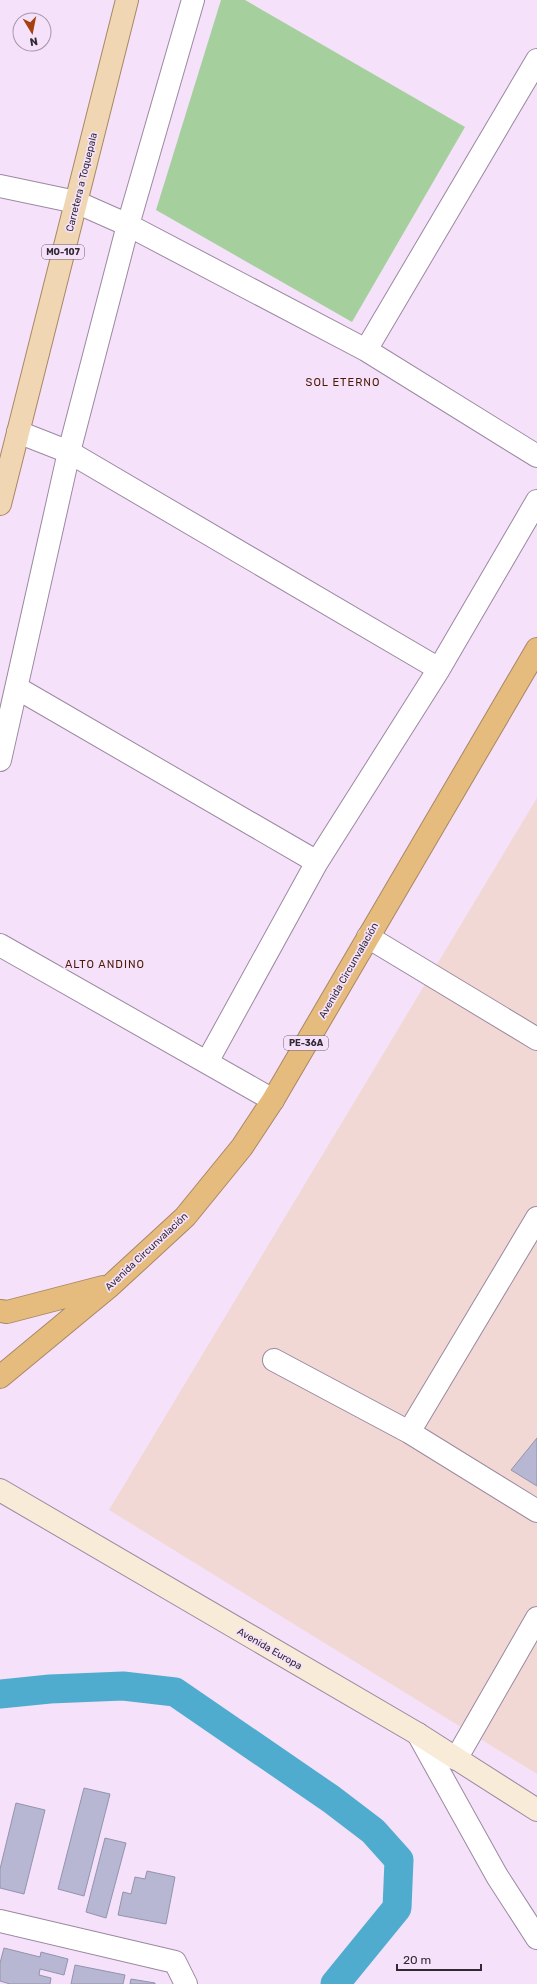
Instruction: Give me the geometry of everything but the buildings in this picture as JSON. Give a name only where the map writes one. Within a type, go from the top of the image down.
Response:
[{"type":"highway","name":"Avenida Circunvalación","points":[[0,1377],[9,1362],[110,1286],[185,1217],[242,1147],[273,1100],[537,649]]},
{"type":"highway","points":[[0,1312],[7,1312],[110,1286]]},
{"type":"main road","name":"Carretera a Toquepala","points":[[0,504],[127,0]]},
{"type":"main road","name":"Avenida Europa","points":[[0,1490],[418,1734],[537,1810]]},
{"type":"street","points":[[0,760],[69,452],[128,225],[193,0]]},
{"type":"street","points":[[366,350],[537,60]]},
{"type":"street","points":[[0,186],[76,202],[128,225],[366,350],[537,456]]},
{"type":"street","points":[[18,432],[69,452],[439,669]]},
{"type":"street","points":[[207,1062],[317,862],[439,669],[537,501]]},
{"type":"street","points":[[17,688],[317,862]]},
{"type":"street","points":[[368,937],[537,1039]]},
{"type":"street","points":[[0,945],[273,1100]]},
{"type":"street","points":[[408,1432],[537,1218]]},
{"type":"street","points":[[274,1360],[408,1432],[537,1511]]},
{"type":"street","points":[[456,1759],[537,1618]]},
{"type":"street","points":[[418,1734],[497,1876],[537,1938]]},
{"type":"street","points":[[0,1921],[175,1962],[186,1984]]},
{"type":"shaded area","points":[[537,798],[537,1774],[109,1510]]},
{"type":"green space","points":[[221,0],[245,0],[465,127],[352,322],[156,210]]},
{"type":"waterway","points":[[0,1694],[50,1689],[123,1686],[175,1692],[331,1799],[373,1831],[399,1860],[397,1908],[335,1984]]},
{"type":"district","name":"SOL ETERNO","points":[[343,382]]},
{"type":"district","name":"ALTO ANDINO","points":[[105,964]]}]
